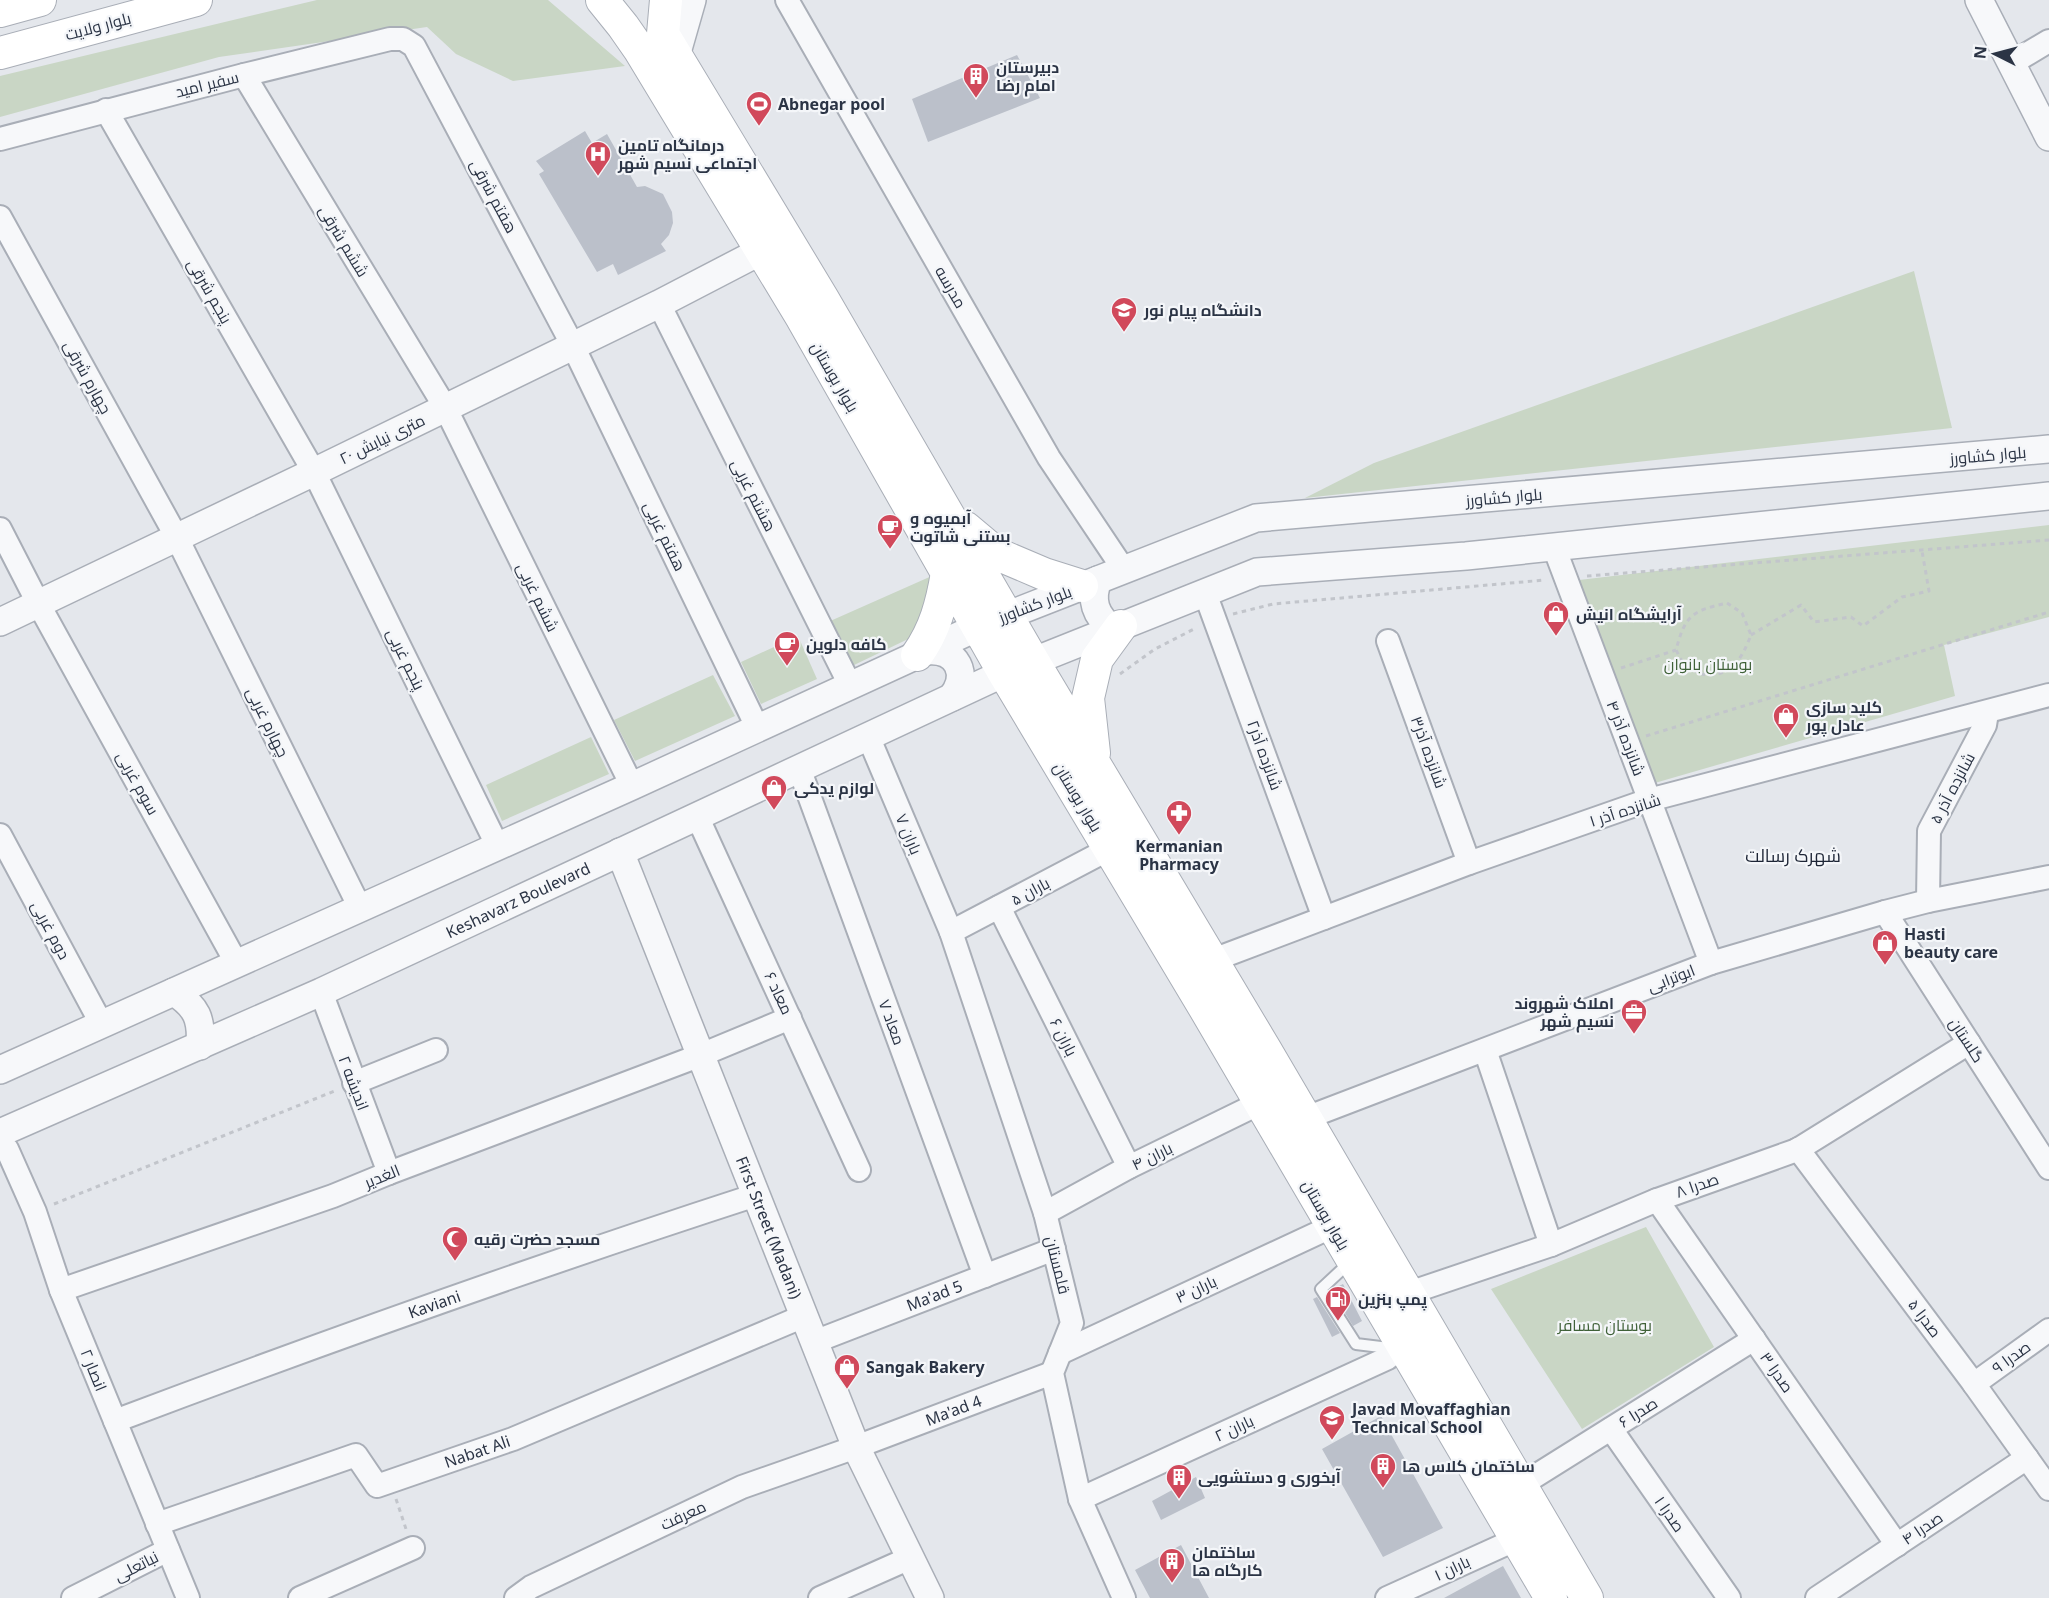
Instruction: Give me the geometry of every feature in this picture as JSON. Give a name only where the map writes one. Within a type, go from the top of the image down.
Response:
[{"type":"main road","points":[[0,11],[40,0]]},
{"type":"main road","name":"بلوار ولایت","points":[[0,52],[196,0]]},
{"type":"main road","name":"بلوار بوستان","points":[[602,0],[623,26],[660,47],[823,299],[1587,1598]]},
{"type":"main road","points":[[660,47],[666,0]]},
{"type":"main road","name":"بلوار بوستان","points":[[660,47],[761,251],[802,318],[1004,673],[1353,1260],[1397,1354],[1517,1539],[1551,1598]]},
{"type":"main road","points":[[949,513],[997,554],[1044,574],[1090,583]]},
{"type":"main road","points":[[922,653],[930,637],[948,573]]},
{"type":"main road","points":[[1095,763],[1088,698],[1097,659],[1117,628]]},
{"type":"main road","points":[[1238,1065],[1265,1049]]},
{"type":"street","points":[[660,47],[692,0]]},
{"type":"street","name":"مدرسه","points":[[787,0],[1049,458],[1124,570]]},
{"type":"street","points":[[1979,0],[2049,137]]},
{"type":"street","name":"سفیر امید","points":[[0,139],[390,39],[404,39],[414,45]]},
{"type":"street","points":[[2012,63],[2049,41]]},
{"type":"street","name":"هفتم شرقی","points":[[414,45],[573,346]]},
{"type":"street","name":"ششم شرقی","points":[[244,75],[444,407]]},
{"type":"street","name":"پنجم شرقی","points":[[106,110],[314,472]]},
{"type":"street","name":"چهارم شرقی","points":[[0,217],[176,536]]},
{"type":"street","name":"۲۰ متری نیایش","points":[[0,622],[573,346],[761,251]]},
{"type":"street","name":"هشتم غربی","points":[[659,304],[850,685]]},
{"type":"street","name":"هفتم غربی","points":[[573,346],[757,727]]},
{"type":"street","name":"ششم غربی","points":[[444,407],[632,786]]},
{"type":"street","name":"بلوار کشاورز","points":[[978,627],[1256,518],[2049,449]]},
{"type":"street","name":"پنجم غربی","points":[[314,472],[497,845]]},
{"type":"street","points":[[1034,661],[1257,572],[1466,556],[2049,496]]},
{"type":"street","name":"سوم غربی","points":[[0,528],[38,603],[237,964]]},
{"type":"street","name":"چهارم غربی","points":[[176,536],[360,908]]},
{"type":"street","name":"شانزده آذر ۴","points":[[1554,547],[1711,963]]},
{"type":"street","points":[[1090,583],[1094,591],[1097,613],[1104,622],[1117,628]]},
{"type":"street","name":"شانزده آذر۲","points":[[1205,593],[1324,918]]},
{"type":"street","points":[[0,1070],[632,786],[978,627]]},
{"type":"street","name":"شانزده آذر۳","points":[[1388,641],[1469,863]]},
{"type":"street","points":[[922,653],[938,650],[955,660],[960,669],[961,680],[952,697]]},
{"type":"street","name":"Keshavarz Boulevard","points":[[0,1133],[321,992],[799,768],[1034,661]]},
{"type":"street","name":"شانزده آذر ۱","points":[[1213,960],[1469,863],[1649,801],[2049,695]]},
{"type":"street","name":"شانزده آذر ۵","points":[[1928,902],[1929,831],[1984,725],[1987,712]]},
{"type":"street","name":"باران ۷","points":[[868,736],[951,932]]},
{"type":"street","name":"معاد ۷","points":[[799,768],[985,1276]]},
{"type":"street","name":"معاد ۶","points":[[697,816],[860,1170]]},
{"type":"street","name":"دوم غربی","points":[[0,835],[102,1025]]},
{"type":"street","name":"باران ۵","points":[[951,932],[1109,849]]},
{"type":"street","name":"First Street (Madani)","points":[[620,852],[856,1447],[930,1598]]},
{"type":"street","name":"ابوترابی","points":[[1306,1118],[1711,963],[1885,912],[2049,877]]},
{"type":"street","name":"باران ۶","points":[[999,907],[1129,1167]]},
{"type":"street","name":"گلستان","points":[[1885,912],[2049,1168]]},
{"type":"street","name":"قلمستان","points":[[951,932],[1045,1213],[1054,1249],[1072,1323],[1056,1363]]},
{"type":"street","name":"اندیشه ۲","points":[[321,992],[389,1173]]},
{"type":"street","points":[[174,993],[188,1001],[197,1014],[201,1029],[200,1046]]},
{"type":"street","name":"الغدیر","points":[[61,1290],[333,1197],[389,1173],[701,1055],[790,1018]]},
{"type":"street","name":"صدرا ۸","points":[[1409,1293],[1551,1245],[1657,1200],[1798,1149],[1969,1043]]},
{"type":"street","points":[[354,1083],[436,1050]]},
{"type":"street","points":[[1485,1050],[1551,1245]]},
{"type":"street","name":"باران ۴","points":[[1045,1213],[1129,1167],[1260,1103]]},
{"type":"street","name":"انصار ۲","points":[[0,1145],[7,1149],[35,1212],[61,1290],[188,1598]]},
{"type":"street","name":"صدرا ۵","points":[[1798,1149],[1974,1384],[2049,1490]]},
{"type":"street","name":"Kaviani","points":[[115,1421],[310,1347],[617,1240],[756,1195]]},
{"type":"street","name":"صدرا ۳","points":[[1657,1200],[1897,1545]]},
{"type":"street","name":"باران ۳","points":[[1056,1363],[1332,1226]]},
{"type":"street","name":"Ma'ad 5","points":[[814,1342],[1054,1249]]},
{"type":"street","name":"Nabat Ali","points":[[390,1482],[513,1440],[804,1316]]},
{"type":"street","name":"صدرا ۹","points":[[1974,1384],[2049,1330]]},
{"type":"street","name":"صدرا ۶","points":[[1521,1485],[1754,1339]]},
{"type":"street","name":"باران ۲","points":[[1080,1499],[1397,1354]]},
{"type":"street","points":[[1056,1363],[1080,1499],[1124,1598]]},
{"type":"street","name":"Ma'ad 4","points":[[856,1447],[1056,1363]]},
{"type":"street","name":"صدرا ۱","points":[[1611,1430],[1729,1598]]},
{"type":"street","name":"معرفت","points":[[516,1598],[531,1587],[742,1487],[856,1447]]},
{"type":"street","points":[[157,1524],[356,1455],[377,1486],[390,1482]]},
{"type":"street","name":"صدرا ۴","points":[[1817,1598],[2027,1458]]},
{"type":"street","name":"باران ۱","points":[[1388,1598],[1517,1539]]},
{"type":"street","points":[[300,1598],[413,1548]]},
{"type":"street","name":"نباتعلی","points":[[73,1598],[168,1550]]},
{"type":"street","points":[[820,1598],[910,1558]]},
{"type":"lane","points":[[1353,1260],[1321,1289],[1356,1344],[1397,1354]]},
{"type":"path","points":[[1751,635],[1743,613],[1726,603],[1703,608],[1683,625],[1676,650],[1685,667],[1706,675],[1724,672],[1742,658],[1751,635],[1801,606],[1814,622],[1851,617],[1863,626],[1902,597],[1929,591],[1922,551]]},
{"type":"path","points":[[1627,741],[2049,612]]},
{"type":"path","points":[[1602,674],[1676,650]]},
{"type":"path","points":[[35,1212],[354,1083]]},
{"type":"path","points":[[390,1482],[413,1548]]},
{"type":"green space","points":[[317,0],[548,0],[625,66],[513,81],[456,54],[427,27],[219,57],[0,117],[0,76]]},
{"type":"green space","points":[[1914,271],[1952,428],[1305,498],[1374,463]]},
{"type":"green space","name":"بوستان بانوان","points":[[2049,525],[2049,617],[1944,645],[1955,696],[1641,787],[1579,580]]},
{"type":"green space","points":[[934,575],[956,616],[852,666],[828,622]]},
{"type":"green space","points":[[798,636],[817,679],[761,704],[741,662]]},
{"type":"green space","points":[[713,675],[735,716],[635,761],[614,720]]},
{"type":"green space","points":[[591,737],[609,774],[502,821],[486,785]]},
{"type":"green space","name":"بوستان مسافر","points":[[1646,1227],[1714,1347],[1582,1429],[1491,1289]]},
{"type":"building","name":"دبیرستان امام رضا","points":[[1017,55],[1040,98],[928,142],[912,99]]},
{"type":"building","points":[[585,131],[592,143],[607,134],[637,187],[645,186],[663,194],[672,212],[673,223],[669,235],[661,244],[666,251],[618,275],[613,264],[597,272],[539,174],[544,171],[536,161]]},
{"type":"building","points":[[1343,1284],[1362,1321],[1353,1326],[1331,1290]]},
{"type":"building","points":[[1317,1297],[1340,1333],[1332,1337],[1313,1299]]},
{"type":"building","name":"ساختمان کلاس ها","points":[[1381,1416],[1443,1528],[1383,1557],[1322,1449]]},
{"type":"building","name":"آبخوری و دستشویی","points":[[1196,1477],[1205,1498],[1161,1520],[1152,1501]]},
{"type":"building","name":"ساختمان کارگاه ها","points":[[1181,1545],[1209,1598],[1150,1598],[1135,1570]]},
{"type":"building","points":[[1503,1566],[1521,1598],[1444,1598]]},
{"type":"place","name":"دبیرستان امام رضا","points":[[976,99]]},
{"type":"place","name":"Abnegar pool","points":[[759,127]]},
{"type":"place","name":"درمانگاه تامین اجتماعی نسیم شهر","points":[[598,177]]},
{"type":"place","name":"دانشگاه پیام نور","points":[[1124,333]]},
{"type":"place","name":"آبمیوه و بستنی شاتوت","points":[[890,550]]},
{"type":"place","name":"آرایشگاه انیش","points":[[1556,637]]},
{"type":"place","name":"کافه دلوین","points":[[787,667]]},
{"type":"place","name":"کلید سازی عادل پور","points":[[1786,739]]},
{"type":"place","name":"لوازم یدکی","points":[[774,811]]},
{"type":"place","name":"Kermanian Pharmacy","points":[[1179,836]]},
{"type":"place","name":"Hasti beauty care","points":[[1885,966]]},
{"type":"place","name":"املاک شهروند نسیم شهر","points":[[1634,1035]]},
{"type":"place","name":"مسجد حضرت رقیه","points":[[455,1262]]},
{"type":"place","name":"پمپ بنزین","points":[[1338,1322]]},
{"type":"place","name":"Sangak Bakery","points":[[847,1390]]},
{"type":"place","name":"Javad Movaffaghian Technical School","points":[[1332,1441]]},
{"type":"place","name":"ساختمان کلاس ها","points":[[1383,1489]]},
{"type":"place","name":"آبخوری و دستشویی","points":[[1179,1500]]},
{"type":"place","name":"ساختمان کارگاه ها","points":[[1172,1584]]},
{"type":"district","name":"شهرک رسالت","points":[[1793,856]]}]
